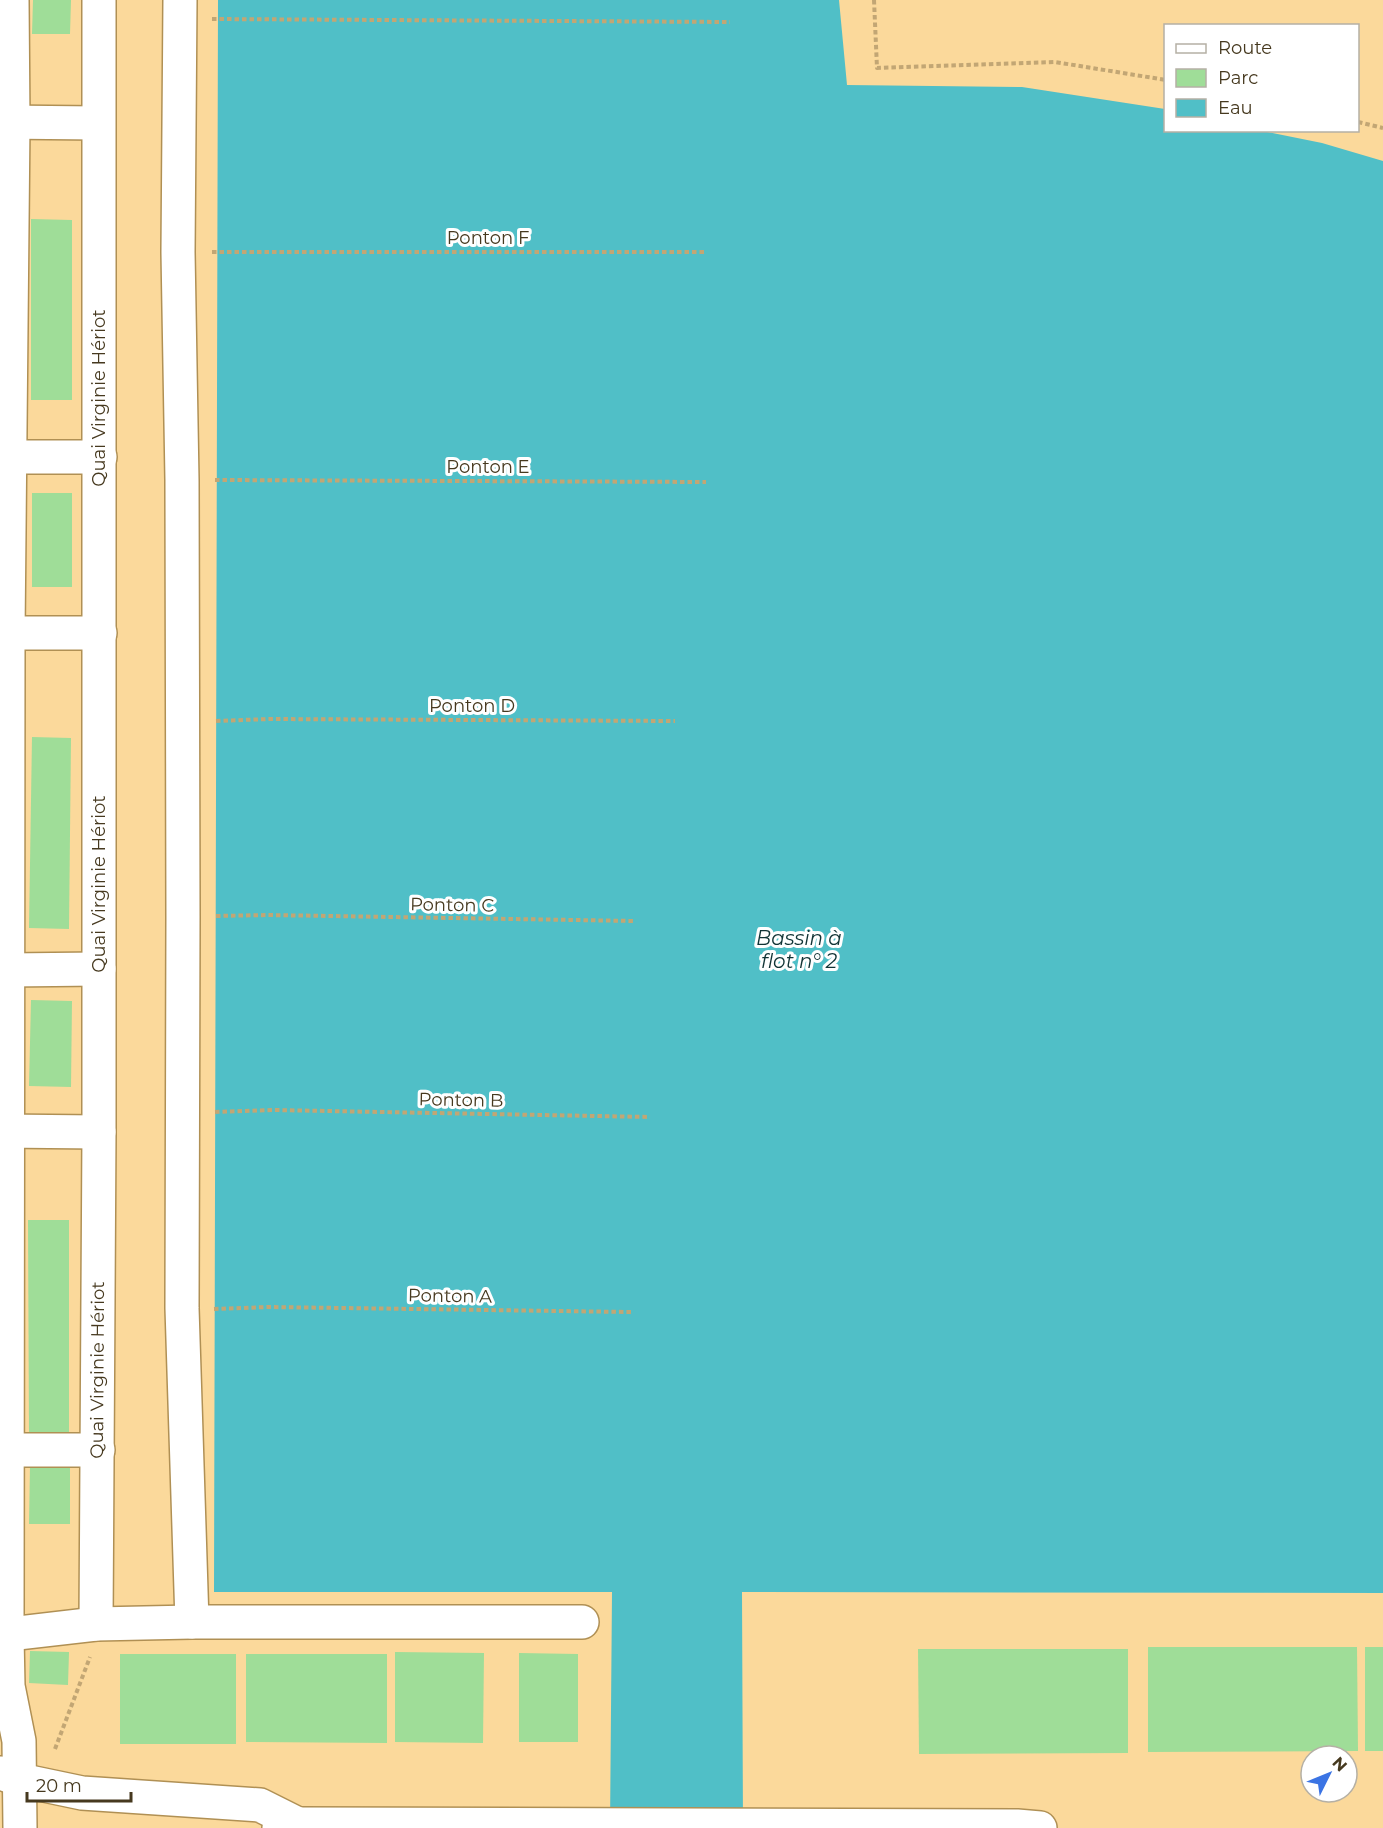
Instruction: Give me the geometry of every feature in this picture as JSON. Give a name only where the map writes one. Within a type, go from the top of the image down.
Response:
[{"type":"street","points":[[12,0],[7,122],[10,457],[4,633],[8,970],[4,1131],[8,1450],[4,1636],[8,1686],[19,1740],[10,1776],[21,1828]]},
{"type":"street","name":"Quai Virginie Hériot","points":[[96,1624],[100,633],[99,0]]},
{"type":"street","points":[[180,0],[178,252],[182,480],[182,1308],[192,1622]]},
{"type":"street","points":[[7,122],[98,123]]},
{"type":"street","points":[[10,457],[100,457]]},
{"type":"street","points":[[4,633],[100,633]]},
{"type":"street","points":[[8,970],[99,969]]},
{"type":"street","points":[[4,1131],[99,1132]]},
{"type":"street","points":[[8,1450],[98,1450]]},
{"type":"street","points":[[4,1636],[96,1624],[582,1622]]},
{"type":"street","points":[[10,1776],[82,1793],[260,1805],[288,1826],[1040,1828]]},
{"type":"street","points":[[0,1820],[21,1828]]},
{"type":"path","points":[[874,0],[877,68],[1055,62],[1164,80]]},
{"type":"path","points":[[209,19],[730,22]]},
{"type":"path","points":[[1359,122],[1383,128]]},
{"type":"path","name":"Ponton F","points":[[207,252],[706,252]]},
{"type":"path","name":"Ponton E","points":[[208,480],[706,482]]},
{"type":"path","name":"Ponton D","points":[[208,721],[269,719],[675,721]]},
{"type":"path","name":"Ponton C","points":[[207,916],[635,921]]},
{"type":"path","name":"Ponton B","points":[[206,1112],[273,1110],[650,1117]]},
{"type":"path","name":"Ponton A","points":[[207,1309],[269,1307],[630,1312]]},
{"type":"path","points":[[51,1760],[93,1648],[96,1624]]},
{"type":"green space","points":[[33,0],[71,0],[70,34],[32,34]]},
{"type":"green space","points":[[31,219],[72,220],[72,400],[31,400]]},
{"type":"green space","points":[[32,493],[72,493],[72,587],[32,587]]},
{"type":"green space","points":[[32,737],[71,738],[69,929],[29,928]]},
{"type":"green space","points":[[31,1000],[72,1001],[71,1087],[29,1086]]},
{"type":"green space","points":[[28,1220],[69,1220],[69,1434],[29,1434]]},
{"type":"green space","points":[[30,1466],[70,1467],[70,1524],[29,1524]]},
{"type":"green space","points":[[1148,1647],[1357,1647],[1358,1744],[1299,1744],[1299,1751],[1148,1752]]},
{"type":"green space","points":[[1365,1647],[1383,1647],[1383,1751],[1365,1751]]},
{"type":"green space","points":[[918,1649],[1128,1649],[1128,1753],[919,1754]]},
{"type":"green space","points":[[30,1651],[69,1652],[68,1685],[29,1683]]},
{"type":"green space","points":[[395,1652],[484,1653],[483,1743],[395,1742]]},
{"type":"green space","points":[[519,1653],[578,1654],[578,1742],[519,1742]]},
{"type":"green space","points":[[120,1654],[236,1654],[236,1744],[120,1744]]},
{"type":"green space","points":[[246,1654],[387,1654],[387,1743],[246,1742]]},
{"type":"water","name":"Bassin à flot n° 2","points":[[218,0],[839,0],[847,85],[1022,87],[1164,109],[1164,132],[1267,132],[1322,143],[1383,161],[1383,1593],[742,1592],[743,1828],[610,1828],[612,1592],[214,1592]]}]
